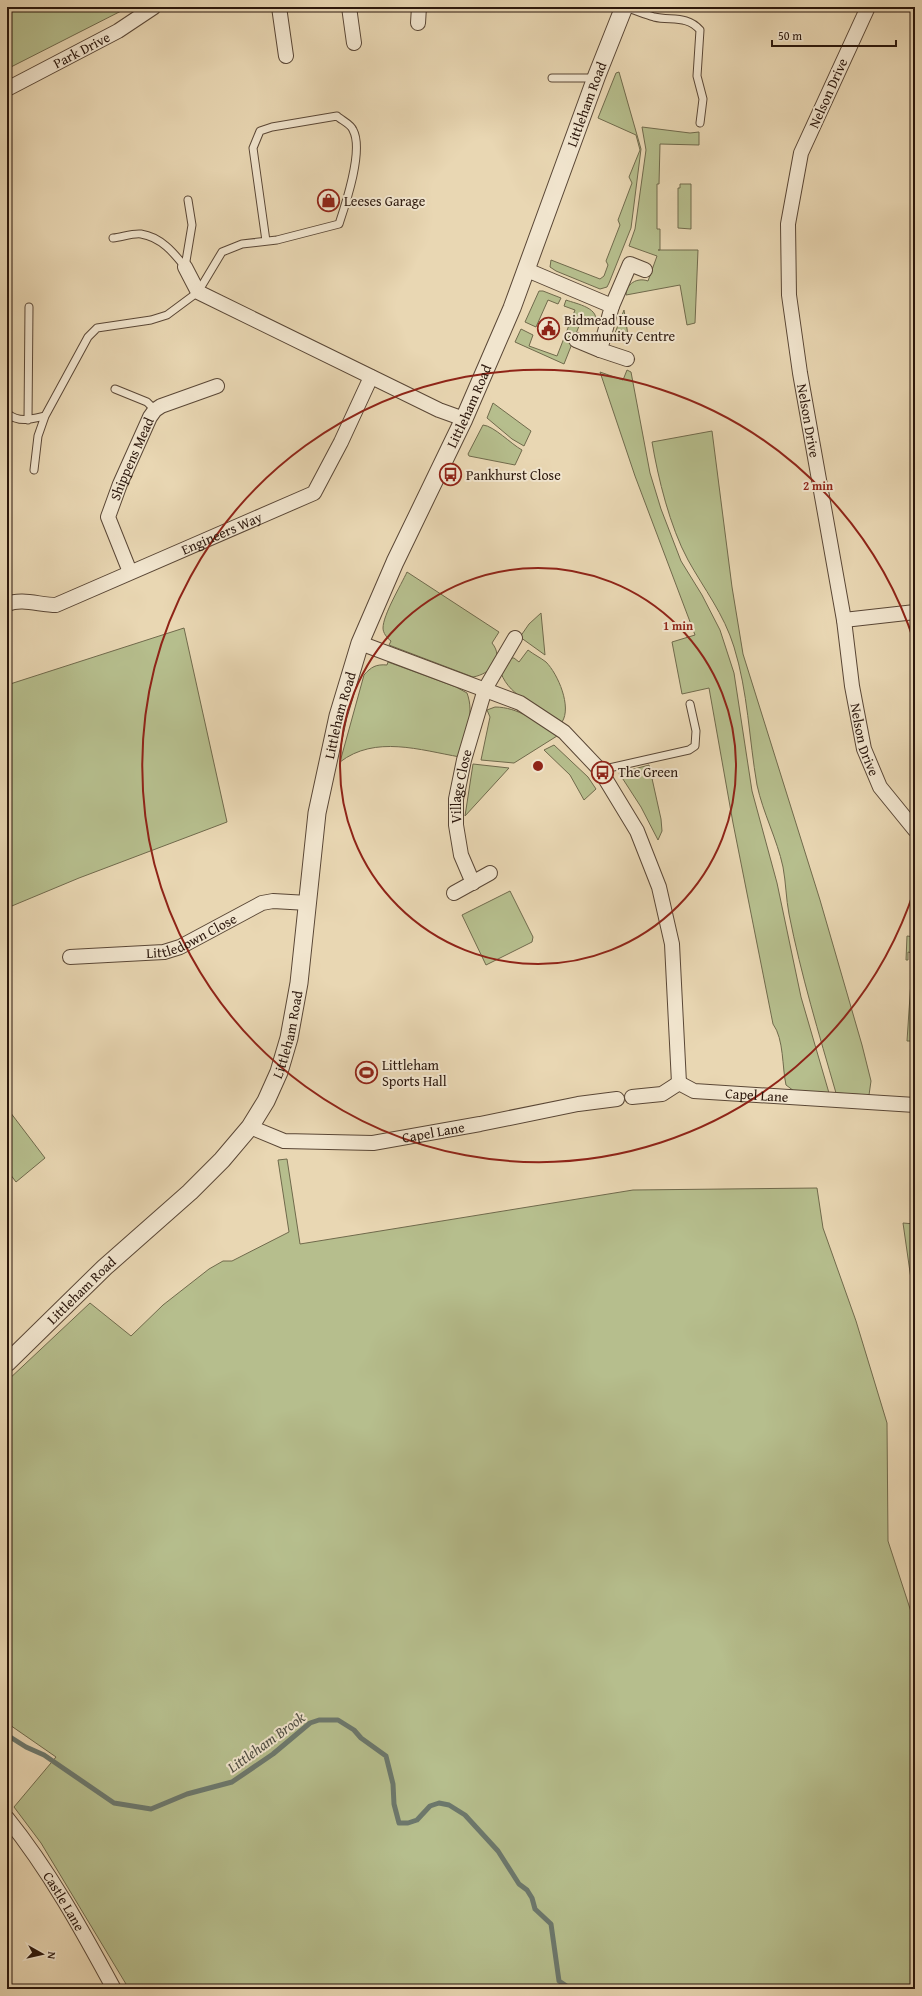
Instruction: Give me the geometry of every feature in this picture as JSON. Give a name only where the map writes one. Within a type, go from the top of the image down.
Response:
[{"type":"street","name":"Park Drive","points":[[7,90],[118,31],[154,7]]},
{"type":"street","points":[[279,7],[286,56]]},
{"type":"street","points":[[350,7],[354,43]]},
{"type":"street","points":[[418,23],[419,7]]},
{"type":"street","name":"Littleham Road","points":[[7,1363],[104,1267],[190,1192],[222,1160],[250,1127],[266,1101],[279,1072],[289,1038],[299,983],[308,903],[312,848],[317,813],[338,716],[360,643],[395,562],[464,419],[527,270],[596,78],[624,7]]},
{"type":"street","name":"Nelson Drive","points":[[868,7],[801,154],[788,224],[789,295],[799,365],[844,620],[852,686],[864,749],[880,787],[915,830]]},
{"type":"street","points":[[600,350],[612,306],[630,264],[645,270]]},
{"type":"street","points":[[185,268],[198,292],[439,410],[464,419]]},
{"type":"street","points":[[527,270],[612,306]]},
{"type":"street","points":[[576,340],[627,359]]},
{"type":"street","name":"Engineers Way","points":[[7,604],[15,602],[56,605],[314,494],[341,442],[371,377]]},
{"type":"street","name":"Shippens Mead","points":[[130,572],[108,517],[122,478],[155,410],[187,396],[217,386]]},
{"type":"street","points":[[844,620],[915,612]]},
{"type":"street","name":"Village Close","points":[[474,883],[461,855],[456,825],[456,799],[464,760],[485,689],[515,638]]},
{"type":"street","points":[[360,643],[520,703],[564,732],[600,770],[637,831],[659,887],[672,944],[679,1083],[662,1094],[632,1097]]},
{"type":"street","points":[[454,893],[490,873]]},
{"type":"street","name":"Littledown Close","points":[[70,957],[164,952],[180,947],[262,903],[273,901],[308,903]]},
{"type":"street","name":"Capel Lane","points":[[679,1083],[694,1091],[915,1105]]},
{"type":"street","name":"Capel Lane","points":[[250,1127],[284,1141],[373,1143],[480,1124],[578,1104],[617,1099]]},
{"type":"street","name":"Castle Lane","points":[[7,1818],[30,1847],[88,1942],[114,1989]]},
{"type":"lane","points":[[624,7],[654,17],[688,20],[695,24],[700,30],[697,76],[703,99],[700,123]]},
{"type":"lane","points":[[552,78],[596,78]]},
{"type":"lane","points":[[34,470],[38,436],[45,416],[88,337],[97,328],[151,320],[167,316],[198,292],[222,252],[242,244],[266,241],[339,224],[349,195],[358,147],[353,129],[336,116],[272,127],[260,131],[253,148],[266,241]]},
{"type":"lane","points":[[185,268],[191,240],[192,225],[188,200]]},
{"type":"lane","points":[[113,238],[141,234],[162,242],[175,254],[185,268]]},
{"type":"lane","points":[[28,420],[29,307]]},
{"type":"lane","points":[[115,389],[147,402],[155,410]]},
{"type":"lane","points":[[7,410],[12,417],[28,420],[45,416]]},
{"type":"lane","points":[[600,770],[689,750],[695,746],[696,730],[690,704]]},
{"type":"green space","points":[[7,7],[129,7],[7,69]]},
{"type":"green space","points":[[619,72],[641,149],[631,228],[607,287],[600,289],[556,271],[550,267],[551,260],[600,279],[604,276],[608,265],[606,261],[620,225],[618,220],[632,183],[629,177],[640,150],[636,135],[598,118],[616,73]]},
{"type":"green space","points":[[642,127],[690,133],[699,132],[699,145],[660,144],[659,184],[657,184],[657,229],[660,229],[660,250],[698,250],[695,323],[687,325],[680,285],[626,295],[626,291],[633,282],[640,280],[648,281],[657,256],[629,246],[635,229],[646,150]]},
{"type":"green space","points":[[680,184],[691,184],[691,229],[678,228],[678,188],[680,188]]},
{"type":"green space","points":[[539,291],[543,291],[561,298],[558,304],[548,300],[536,327],[525,322]]},
{"type":"green space","points":[[566,300],[582,305],[591,310],[595,314],[596,319],[595,324],[592,325],[581,321],[564,364],[515,342],[521,329],[533,335],[529,346],[557,356],[575,310],[564,306]]},
{"type":"green space","points":[[624,310],[628,335],[615,335],[615,333]]},
{"type":"green space","points":[[627,370],[631,372],[650,473],[661,509],[681,561],[702,595],[720,630],[734,673],[752,791],[777,883],[801,997],[829,1093],[794,1091],[786,1085],[781,1045],[777,1030],[773,1024],[733,823],[709,688],[682,694],[672,642],[695,635],[635,476],[600,372],[623,380]]},
{"type":"green space","points":[[493,403],[531,431],[524,446],[512,439],[487,418]]},
{"type":"green space","points":[[483,425],[492,428],[522,450],[515,465],[469,456],[468,454]]},
{"type":"green space","points":[[712,431],[732,587],[743,654],[820,900],[862,1045],[871,1081],[869,1095],[836,1093],[799,959],[787,903],[783,867],[757,785],[739,664],[725,624],[682,547],[670,518],[661,486],[652,442]]},
{"type":"green space","points":[[407,572],[499,632],[492,643],[496,649],[497,655],[494,665],[490,669],[485,673],[473,677],[389,645],[391,641],[384,632],[384,622],[389,608]]},
{"type":"green space","points":[[541,613],[545,655],[520,637],[529,624]]},
{"type":"green space","points":[[184,628],[227,822],[79,878],[7,908],[7,685]]},
{"type":"green space","points":[[528,650],[551,667],[559,682],[565,708],[565,716],[562,722],[519,696],[505,682],[501,673],[509,658],[514,658],[519,662]]},
{"type":"green space","points":[[388,662],[456,687],[467,693],[470,717],[460,757],[414,748],[383,747],[368,749],[354,754],[340,762],[364,675],[374,667],[387,665]]},
{"type":"green space","points":[[495,707],[520,712],[557,736],[514,763],[481,760],[490,717],[487,710]]},
{"type":"green space","points":[[554,745],[588,777],[596,789],[584,800],[570,775],[544,750]]},
{"type":"green space","points":[[473,764],[509,768],[465,816]]},
{"type":"green space","points":[[649,765],[661,819],[662,831],[658,840],[641,807],[619,773]]},
{"type":"green space","points":[[510,891],[533,937],[532,942],[486,965],[462,915]]},
{"type":"green space","points":[[907,936],[915,937],[915,977],[911,977],[912,953],[908,952],[908,960],[906,960]]},
{"type":"green space","points":[[911,981],[915,982],[915,1041],[907,1041]]},
{"type":"green space","points":[[7,1108],[45,1158],[16,1182],[7,1170]]},
{"type":"green space","points":[[287,1159],[300,1244],[633,1190],[817,1188],[823,1228],[856,1321],[887,1423],[888,1541],[915,1624],[915,1989],[129,1989],[41,1843],[14,1807],[56,1757],[7,1723],[7,1381],[90,1303],[131,1336],[163,1305],[209,1269],[223,1261],[232,1261],[289,1232],[278,1160]]},
{"type":"green space","points":[[903,1223],[915,1224],[915,1307]]},
{"type":"waterway","name":"Littleham Brook","points":[[7,1735],[26,1747],[44,1755],[114,1803],[151,1809],[187,1794],[232,1782],[273,1754],[310,1723],[319,1720],[338,1720],[354,1730],[361,1738],[386,1756],[393,1784],[394,1804],[399,1823],[408,1823],[417,1820],[430,1806],[439,1803],[449,1805],[465,1815],[498,1851],[519,1884],[527,1890],[532,1898],[535,1909],[551,1924],[559,1981],[571,1989]]},
{"type":"place","name":"Leeses Garage","points":[[328,201]]},
{"type":"place","name":"Bidmead House Community Centre","points":[[548,328]]},
{"type":"place","name":"Pankhurst Close","points":[[451,475]]},
{"type":"place","name":"The Green","points":[[602,772]]},
{"type":"place","name":"Littleham Sports Hall","points":[[366,1073]]}]
